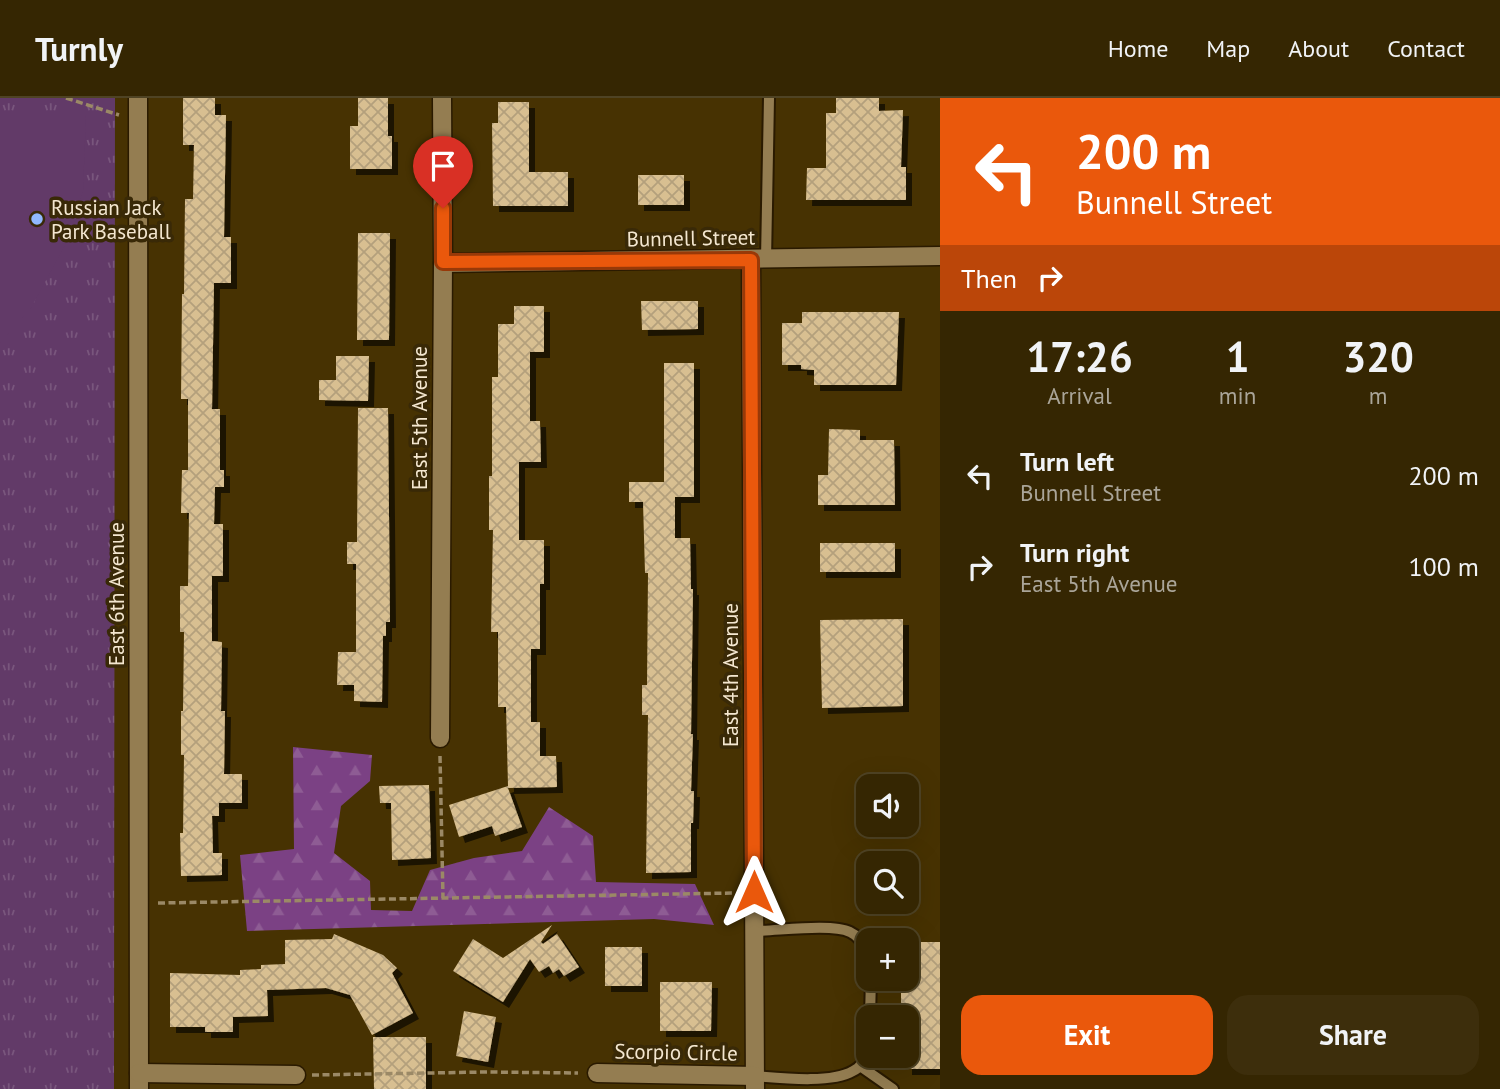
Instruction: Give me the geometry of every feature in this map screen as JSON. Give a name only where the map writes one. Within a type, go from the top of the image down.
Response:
[{"type":"street","name":"East 6th Avenue","points":[[138,98],[138,1081]]},
{"type":"street","name":"East 5th Avenue","points":[[440,738],[442,98]]},
{"type":"street","name":"Bunnell Street","points":[[443,262],[940,256]]},
{"type":"street","name":"East 4th Avenue","points":[[755,1083],[759,260]]},
{"type":"street","name":"Scorpio Circle","points":[[597,1073],[755,1083]]},
{"type":"street","points":[[138,1081],[296,1075]]},
{"type":"lane","points":[[759,260],[769,98]]},
{"type":"lane","points":[[754,931],[838,928],[856,936]]},
{"type":"lane","points":[[755,1083],[839,1077],[858,1068]]},
{"type":"lane","points":[[863,1068],[893,1089]]},
{"type":"path","points":[[66,98],[119,115]]},
{"type":"path","points":[[440,738],[443,898]]},
{"type":"path","points":[[138,903],[733,892]]},
{"type":"path","points":[[296,1075],[597,1073]]},
{"type":"green space","points":[[0,98],[115,98],[114,1089],[0,1089]]},
{"type":"green space","name":"Russian Jack Park Baseball","points":[[0,115],[86,115],[83,190],[64,247],[31,308],[0,343]]},
{"type":"green space","points":[[293,747],[372,755],[370,781],[341,806],[334,853],[370,881],[371,910],[412,911],[430,870],[474,858],[522,851],[549,807],[593,836],[596,882],[695,884],[714,925],[654,919],[247,931],[240,855],[294,849]]},
{"type":"building","points":[[183,98],[215,98],[215,115],[226,115],[224,237],[231,237],[231,283],[214,283],[212,409],[220,409],[220,470],[224,470],[224,487],[215,487],[214,524],[223,524],[223,576],[212,576],[212,641],[222,642],[224,774],[242,774],[242,803],[219,803],[219,816],[212,816],[213,853],[222,853],[222,875],[181,876],[184,632],[180,632],[180,586],[188,586],[189,513],[181,513],[182,470],[188,470],[188,399],[181,399],[182,294],[185,199],[193,199],[194,145],[183,145]]},
{"type":"building","points":[[358,98],[388,98],[388,136],[392,136],[392,169],[350,169],[350,126],[358,126]]},
{"type":"building","points":[[836,98],[879,98],[879,111],[903,110],[901,167],[906,167],[906,200],[806,200],[807,168],[826,168],[826,113],[836,113]]},
{"type":"building","points":[[498,102],[529,102],[529,172],[568,172],[568,206],[493,206],[492,123],[498,123]]},
{"type":"building","points":[[638,175],[684,175],[684,205],[638,205]]},
{"type":"building","points":[[358,233],[390,233],[389,340],[357,340]]},
{"type":"building","points":[[641,301],[698,301],[698,329],[642,330]]},
{"type":"building","points":[[514,306],[544,306],[544,352],[530,352],[530,421],[540,421],[541,462],[519,462],[519,540],[544,540],[544,584],[540,584],[540,649],[531,649],[531,722],[540,722],[540,756],[556,756],[557,787],[508,788],[522,827],[495,836],[492,826],[459,837],[449,805],[508,786],[506,707],[498,707],[498,632],[491,632],[493,530],[489,530],[489,476],[492,476],[492,377],[498,377],[498,324],[514,324]]},
{"type":"building","points":[[802,312],[899,312],[896,385],[814,385],[814,370],[801,369],[801,365],[782,365],[782,323],[802,323]]},
{"type":"building","points":[[336,356],[369,356],[368,401],[319,400],[319,380],[336,380]]},
{"type":"building","points":[[664,363],[694,363],[694,497],[675,497],[675,538],[690,538],[693,589],[693,823],[691,872],[646,873],[648,715],[642,715],[642,685],[647,685],[648,573],[645,573],[643,502],[629,502],[629,482],[664,482]]},
{"type":"building","points":[[358,408],[388,408],[390,622],[386,622],[386,636],[383,636],[382,702],[354,701],[354,685],[337,685],[338,652],[356,652],[356,564],[347,564],[347,542],[357,542]]},
{"type":"building","points":[[829,429],[860,430],[860,440],[894,440],[895,505],[818,505],[818,475],[828,475]]},
{"type":"building","points":[[820,543],[895,543],[895,572],[820,572]]},
{"type":"building","points":[[903,619],[903,706],[822,708],[820,620]]},
{"type":"building","points":[[429,785],[431,858],[392,860],[391,803],[380,803],[379,786]]},
{"type":"building","points":[[552,925],[541,942],[543,944],[557,934],[579,967],[564,976],[559,969],[553,973],[549,966],[539,972],[530,959],[503,1002],[453,971],[473,939],[503,958]]},
{"type":"building","points":[[334,934],[383,955],[397,968],[392,973],[413,1013],[372,1035],[350,995],[326,988],[267,990],[268,1016],[233,1017],[233,1032],[205,1032],[205,1027],[170,1027],[170,973],[240,975],[240,970],[261,969],[261,965],[285,964],[285,940],[332,939]]},
{"type":"building","points":[[919,942],[940,942],[940,1069],[906,1069],[919,1068],[919,1005],[901,1005],[901,991],[919,991]]},
{"type":"building","points":[[605,947],[642,947],[642,986],[605,986]]},
{"type":"building","points":[[660,982],[712,982],[711,1031],[660,1031]]},
{"type":"building","points":[[464,1011],[496,1017],[488,1062],[456,1056]]},
{"type":"building","points":[[373,1037],[426,1037],[426,1089],[374,1089]]},
{"type":"place","name":"Russian Jack Park Baseball","points":[[37,219]]},
{"type":"route","points":[[443,208],[443,262],[751,260],[754,892]]}]
